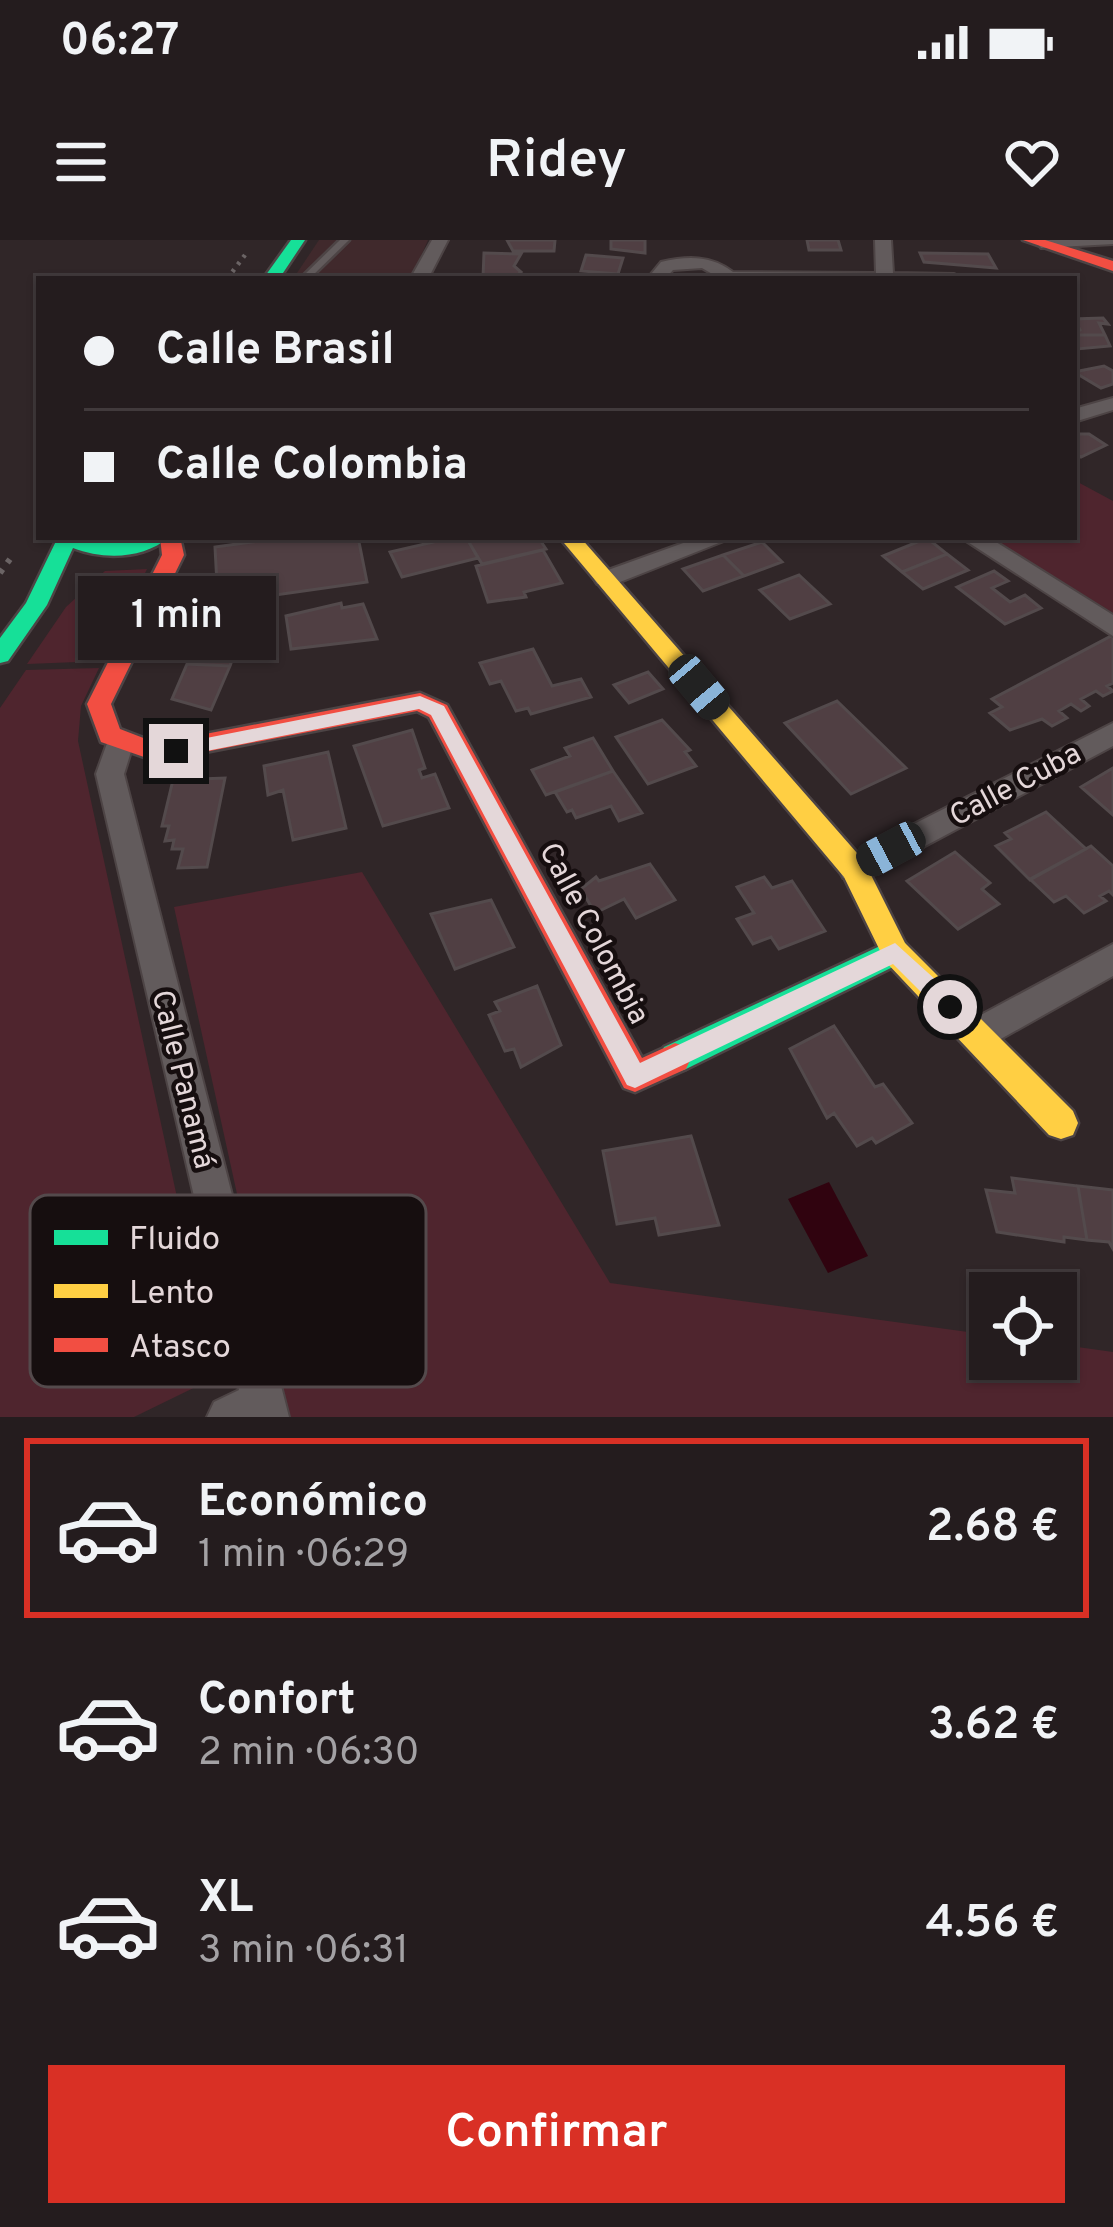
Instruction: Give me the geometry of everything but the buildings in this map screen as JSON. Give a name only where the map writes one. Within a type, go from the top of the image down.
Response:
[{"type":"street","points":[[273,276],[298,240]]},
{"type":"street","points":[[420,276],[440,240]]},
{"type":"street","points":[[687,240],[688,262]]},
{"type":"street","points":[[883,240],[885,276]]},
{"type":"street","points":[[1036,242],[1111,240]]},
{"type":"street","points":[[1036,242],[1113,266]]},
{"type":"street","points":[[659,276],[667,266],[688,262],[710,264],[727,276]]},
{"type":"street","points":[[1077,415],[1113,404]]},
{"type":"street","points":[[0,655],[36,605],[67,540]]},
{"type":"street","points":[[72,540],[83,548],[105,551],[159,546],[99,704],[104,730],[120,742]]},
{"type":"street","points":[[572,540],[854,869],[895,952],[1060,1123]]},
{"type":"street","points":[[606,579],[714,540]]},
{"type":"street","points":[[977,540],[1113,627]]},
{"type":"street","points":[[36,605],[105,551]]},
{"type":"street","name":"Calle Colombia","points":[[120,742],[176,751],[420,691],[438,711],[635,1077],[895,952]]},
{"type":"street","name":"Calle Cuba","points":[[854,869],[1113,733]]},
{"type":"street","name":"Calle Panamá","points":[[120,742],[110,774],[204,1195]]},
{"type":"street","points":[[978,1034],[1113,959]]},
{"type":"lane","points":[[307,276],[345,240]]},
{"type":"shaded area","points":[[319,240],[428,240],[412,276],[297,273]]},
{"type":"shaded area","points":[[1077,482],[1113,501],[1113,613],[995,540],[1077,540]]},
{"type":"shaded area","points":[[147,569],[103,661],[27,664],[66,607],[105,571]]},
{"type":"shaded area","points":[[99,668],[81,706],[78,741],[177,1195],[30,1195],[30,1387],[196,1387],[134,1417],[0,1417],[0,708],[26,670]]},
{"type":"shaded area","points":[[362,872],[610,1283],[969,1332],[969,1380],[1077,1380],[1077,1347],[1113,1352],[1113,1417],[286,1417],[279,1387],[426,1387],[426,1195],[237,1195],[174,907]]},
{"type":"shaded area","points":[[829,1182],[868,1256],[828,1273],[788,1199]]},
{"type":"traffic: fast","points":[[273,276],[298,240]]},
{"type":"traffic: fast","points":[[0,655],[36,605],[67,540]]},
{"type":"traffic: fast","points":[[74,540],[113,550],[151,540]]},
{"type":"traffic: fast","points":[[675,1058],[895,952]]},
{"type":"traffic: slow","points":[[572,540],[854,869],[895,952],[1061,1123]]},
{"type":"traffic: jam","points":[[1030,240],[1113,266]]},
{"type":"traffic: jam","points":[[170,540],[173,555],[99,704],[110,735],[144,748],[179,748],[420,702],[438,711],[635,1077],[675,1058]]},
{"type":"route","points":[[176,751],[420,702],[438,711],[635,1077],[895,952],[950,1007]]}]
